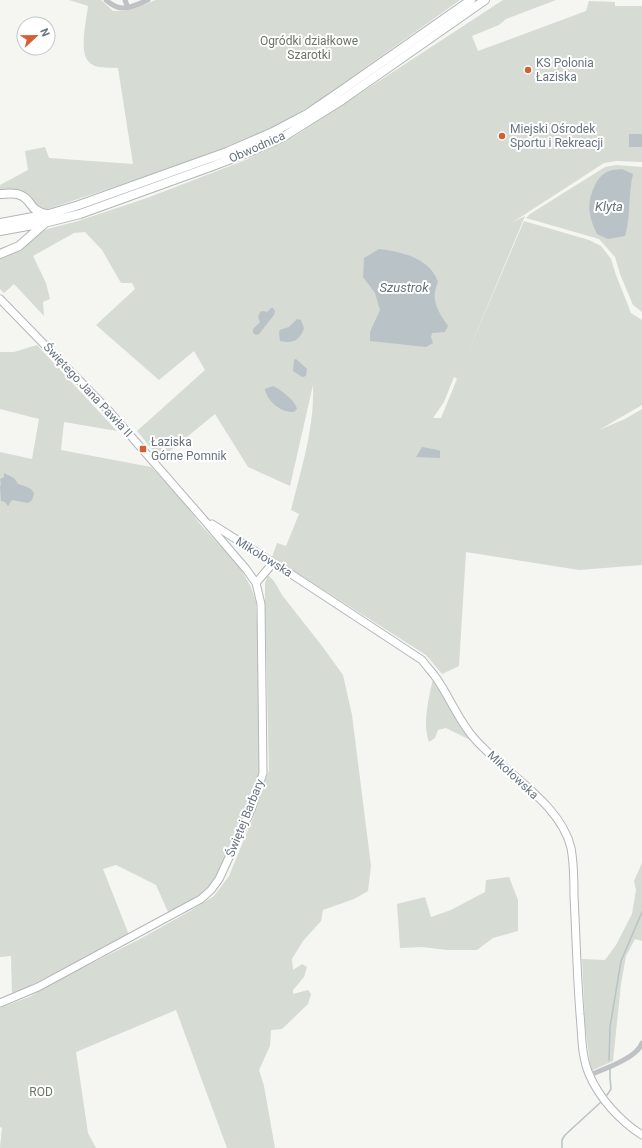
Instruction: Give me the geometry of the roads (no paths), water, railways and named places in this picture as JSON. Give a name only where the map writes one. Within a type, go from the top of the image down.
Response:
[{"type":"main road","name":"Obwodnica","points":[[0,223],[49,214],[79,205],[240,148],[307,114],[471,0]]},
{"type":"main road","name":"Obwodnica","points":[[0,231],[44,223],[80,214],[210,167],[283,137],[342,100],[485,0]]},
{"type":"main road","points":[[0,194],[19,194],[24,197],[33,209],[49,214]]},
{"type":"main road","points":[[20,220],[29,210],[29,204]]},
{"type":"main road","points":[[0,254],[19,246],[44,223]]},
{"type":"main road","points":[[11,230],[18,233],[20,236],[21,242],[19,246]]},
{"type":"street","points":[[106,0],[113,6],[121,9],[128,8],[148,0]]},
{"type":"street","points":[[125,0],[128,8]]},
{"type":"street","name":"Świętego Jana Pawła II","points":[[0,299],[109,411],[205,521]]},
{"type":"street","name":"Mikołowska","points":[[205,521],[273,563],[422,660],[437,679],[474,738],[528,788],[560,821],[567,836],[573,859],[579,999],[583,1052],[590,1075],[614,1112],[624,1122],[642,1135]]},
{"type":"street","name":"Świętej Barbary","points":[[0,1003],[38,987],[201,899],[211,890],[219,879],[251,810],[263,773],[261,604],[256,583],[205,521]]},
{"type":"street","points":[[256,583],[273,563]]},
{"type":"street","points":[[590,1075],[630,1056],[641,1047],[642,1043]]},
{"type":"water","points":[[629,134],[642,134],[642,147],[629,147]]},
{"type":"water","name":"Klyta","points":[[622,169],[633,174],[630,189],[627,228],[625,236],[608,239],[597,234],[594,227],[589,209],[591,197],[596,183],[602,176],[611,170]]},
{"type":"water","name":"Szustrok","points":[[379,249],[406,254],[422,262],[429,267],[438,282],[435,294],[436,305],[448,326],[445,332],[432,333],[431,337],[433,343],[426,347],[370,341],[370,332],[380,310],[375,293],[363,277],[364,258]]},
{"type":"water","points":[[271,308],[275,311],[274,315],[259,334],[256,335],[253,333],[253,329],[260,322],[258,317],[260,312],[267,312]]},
{"type":"water","points":[[297,319],[301,320],[304,328],[298,339],[292,342],[280,341],[280,330],[289,327]]},
{"type":"water","points":[[296,359],[307,369],[306,376],[302,377],[293,371],[294,360]]},
{"type":"water","points":[[273,386],[283,392],[294,402],[297,409],[294,412],[280,409],[272,402],[266,394],[265,389]]},
{"type":"water","points":[[422,447],[440,451],[440,458],[416,457]]},
{"type":"water","points":[[4,473],[14,478],[18,484],[32,490],[34,494],[32,500],[28,503],[12,500],[8,506],[5,502],[1,501],[0,479],[4,477]]},
{"type":"waterway","points":[[609,1060],[610,1027],[621,961],[642,912]]},
{"type":"waterway","points":[[607,1095],[611,1089],[610,1069]]},
{"type":"waterway","points":[[562,1148],[562,1140],[565,1135],[601,1102]]},
{"type":"place","name":"KS Polonia Łaziska","points":[[528,70]]},
{"type":"place","name":"Miejski Ośrodek Sportu i Rekreacji","points":[[502,136]]},
{"type":"place","name":"Łaziska Górne Pomnik","points":[[143,449]]},
{"type":"park label","name":"Ogródki działkowe Szarotki","points":[[309,48]]},
{"type":"park label","name":"ROD","points":[[41,1092]]}]
